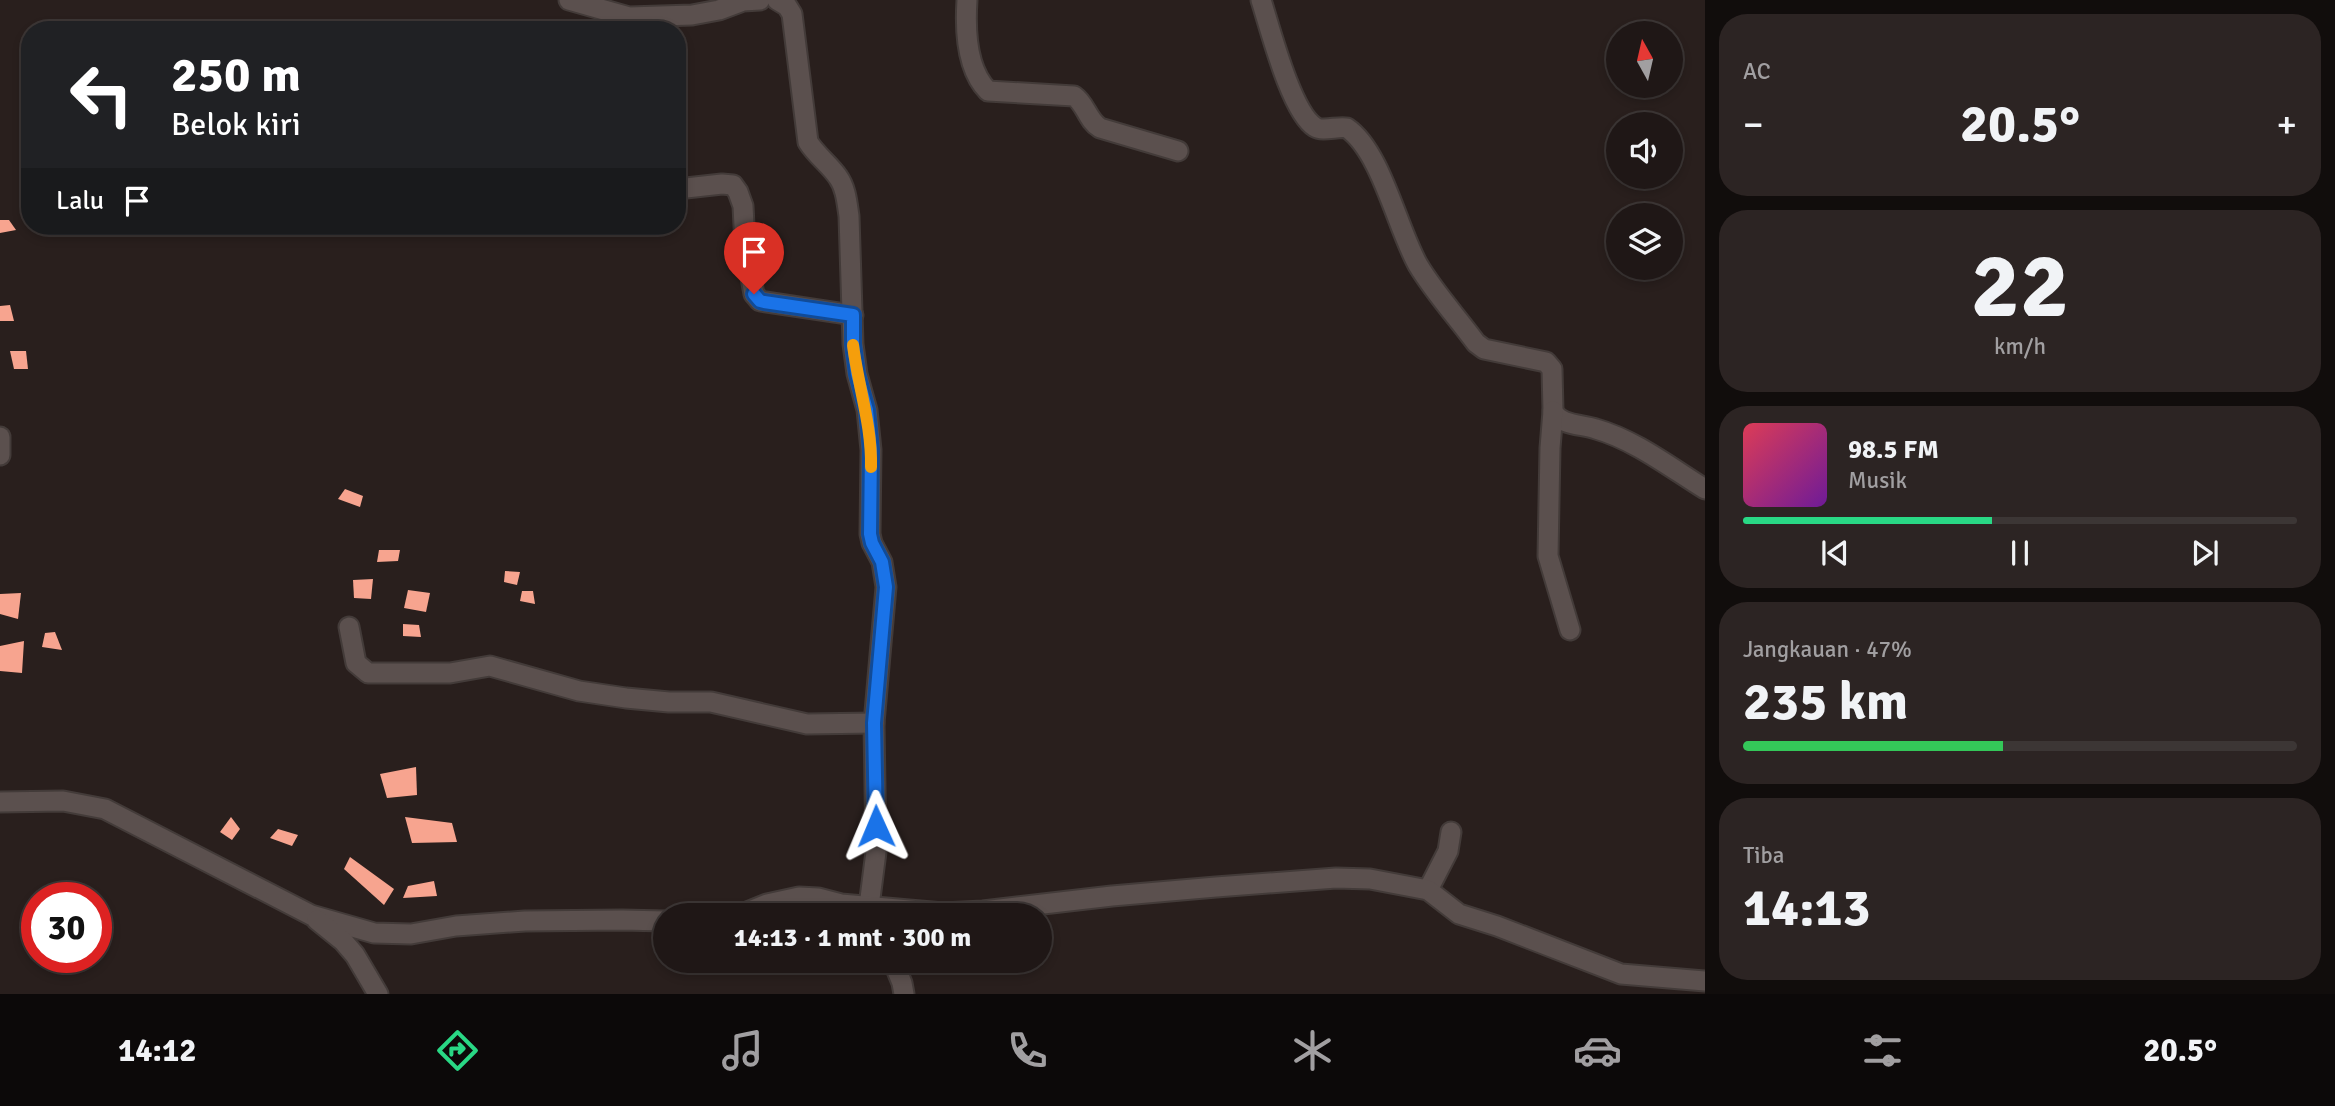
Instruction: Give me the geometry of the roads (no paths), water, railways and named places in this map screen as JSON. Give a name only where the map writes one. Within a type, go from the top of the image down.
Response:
[{"type":"street","points":[[569,0],[629,17],[692,15],[733,2],[760,0]]},
{"type":"street","points":[[777,0],[787,6],[792,14],[808,142],[818,157],[839,178],[846,195],[849,216],[855,364],[867,410],[871,450],[870,534],[886,576],[874,723],[876,852],[872,903]]},
{"type":"street","points":[[967,0],[972,69],[978,81],[988,91],[1074,96],[1080,100],[1093,123],[1100,128],[1178,151]]},
{"type":"street","points":[[1261,0],[1290,91],[1307,119],[1320,129],[1347,128],[1365,145],[1394,208],[1404,239],[1420,268],[1479,346],[1550,365],[1553,411],[1548,556],[1570,630]]},
{"type":"street","points":[[686,188],[722,184],[733,185],[738,192],[743,206],[744,245],[754,294],[760,301],[853,315]]},
{"type":"street","points":[[1553,411],[1562,421],[1598,429],[1630,443],[1705,489]]},
{"type":"street","points":[[0,437],[0,455]]},
{"type":"street","points":[[349,627],[356,663],[368,673],[450,673],[491,666],[579,691],[614,697],[669,702],[711,702],[807,724],[874,723]]},
{"type":"street","points":[[0,802],[63,801],[104,809],[311,915],[374,933],[411,934],[456,926],[525,921],[653,921]]},
{"type":"street","points":[[1428,890],[1448,851],[1451,832]]},
{"type":"street","points":[[1052,903],[1336,878],[1370,879],[1428,890],[1459,915],[1497,926],[1621,974],[1705,981]]},
{"type":"street","points":[[771,903],[799,897],[832,903]]},
{"type":"street","points":[[311,915],[343,941],[378,994]]},
{"type":"street","points":[[898,973],[904,994]]}]
